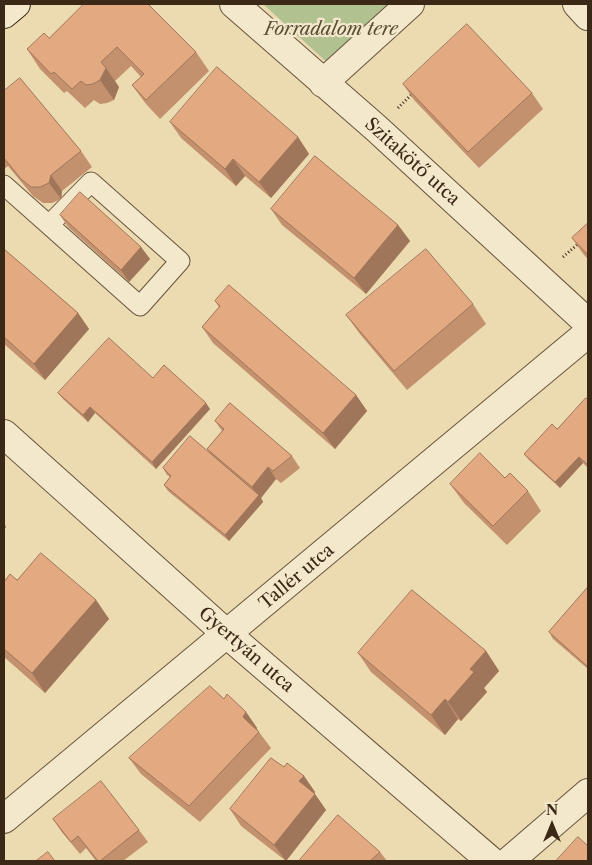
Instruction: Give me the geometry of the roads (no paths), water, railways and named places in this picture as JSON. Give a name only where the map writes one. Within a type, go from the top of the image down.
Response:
[{"type":"street","points":[[4,14],[16,4]]},
{"type":"street","name":"Szitakötő utca","points":[[234,4],[376,128],[588,323]]},
{"type":"street","points":[[323,83],[410,4]]},
{"type":"street","points":[[576,4],[588,16]]},
{"type":"street","name":"Tallér utca","points":[[4,819],[228,635],[588,333]]},
{"type":"street","name":"Gyertyán utca","points":[[4,434],[228,635],[491,861]]},
{"type":"street","points":[[509,861],[588,793]]},
{"type":"lane","points":[[4,185],[140,306],[180,261],[91,182],[49,225]]},
{"type":"park label","name":"Forradalom tere","points":[[331,30]]}]
